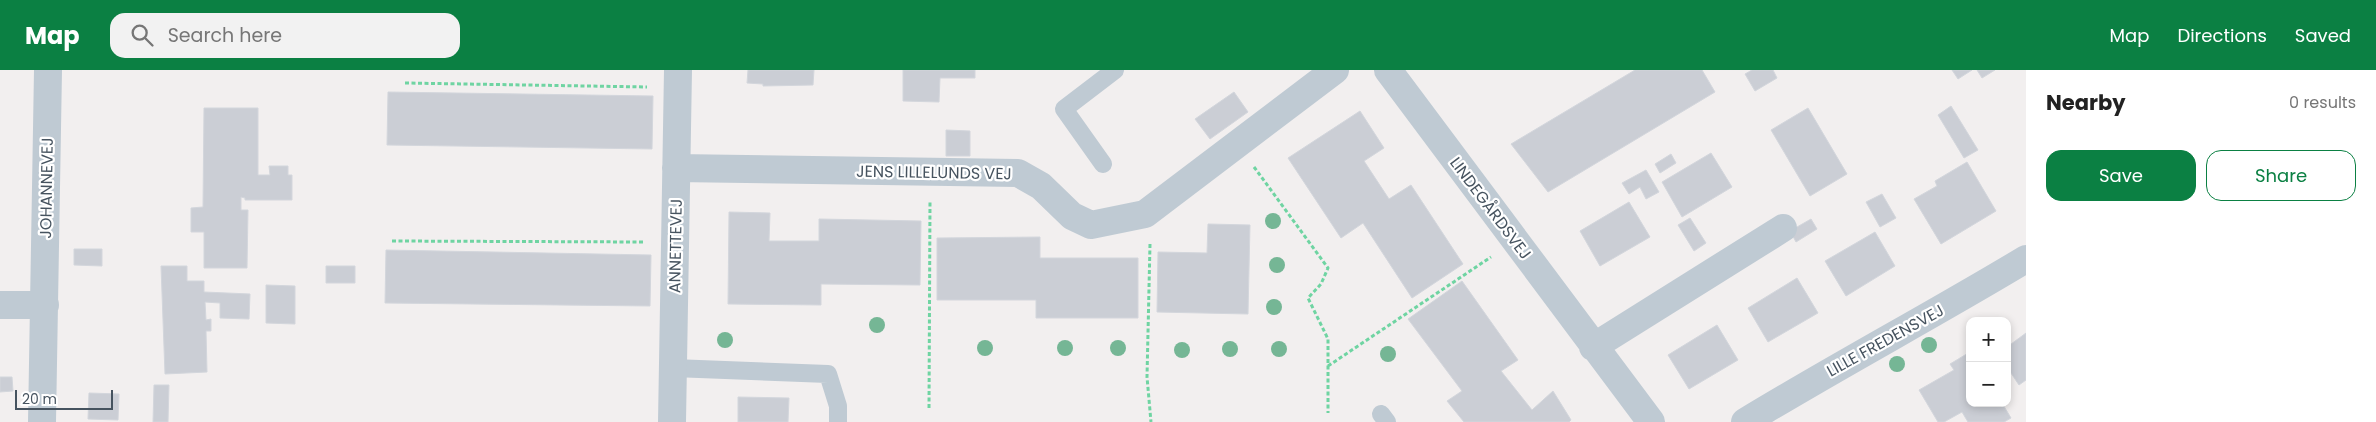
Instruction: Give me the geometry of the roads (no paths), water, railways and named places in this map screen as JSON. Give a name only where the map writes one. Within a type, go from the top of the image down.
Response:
[{"type":"street","name":"JOHANNEVEJ","points":[[42,422],[48,70]]},
{"type":"street","name":"JENS LILLELUNDS VEJ","points":[[676,168],[1018,173],[1041,186],[1072,216],[1090,225],[1145,214],[1335,70]]},
{"type":"street","name":"LINDEGÅRDSVEJ","points":[[1388,70],[1650,422]]},
{"type":"street","name":"ANNETTEVEJ","points":[[672,422],[677,79]]},
{"type":"street","points":[[1594,347],[1782,228]]},
{"type":"street","name":"LILLE FREDENSVEJ","points":[[1744,422],[1838,366],[1941,310],[2026,259]]},
{"type":"street","points":[[0,305],[44,305]]},
{"type":"lane","points":[[1104,164],[1064,109],[1115,70]]},
{"type":"lane","points":[[672,368],[828,374],[838,406],[838,422]]}]
